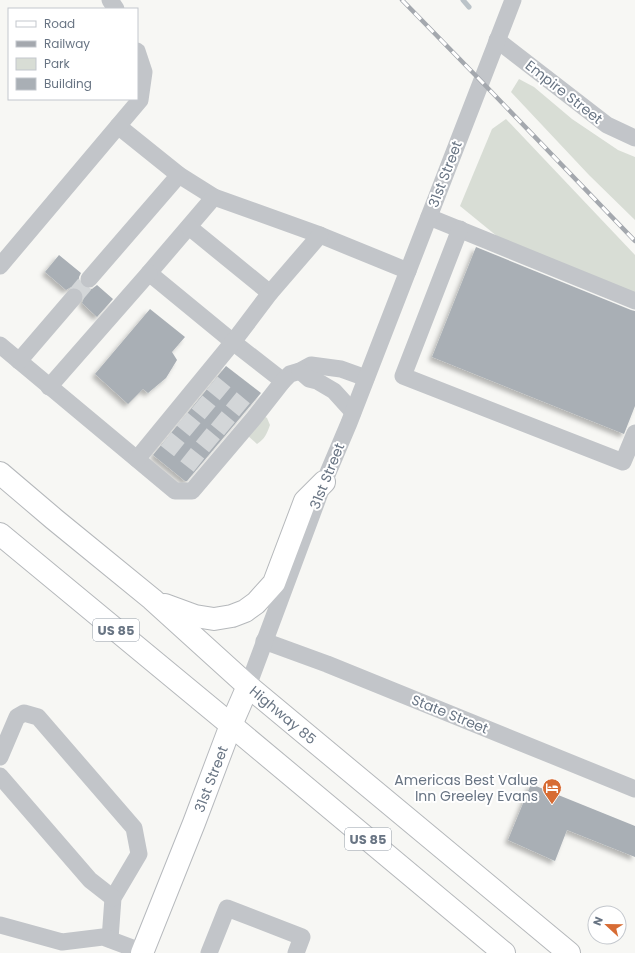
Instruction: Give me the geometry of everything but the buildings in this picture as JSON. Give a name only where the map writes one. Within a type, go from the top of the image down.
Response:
[{"type":"main road","name":"Highway 85","points":[[0,473],[152,599],[248,686],[569,953]]},
{"type":"main road","points":[[152,599],[195,616],[214,619],[232,616],[245,611],[256,603],[274,583],[305,501],[324,482]]},
{"type":"main road","name":"US 85","points":[[0,534],[504,953]]},
{"type":"main road","name":"31st Street","points":[[143,952],[231,725],[248,686]]},
{"type":"street","name":"31st Street","points":[[248,686],[324,482],[353,412],[513,0]]},
{"type":"street","name":"Empire Street","points":[[497,40],[607,125],[635,138]]},
{"type":"street","points":[[0,266],[140,100],[144,72],[138,54]]},
{"type":"street","points":[[118,126],[179,175],[214,197],[320,235],[408,271]]},
{"type":"street","points":[[89,279],[179,175]]},
{"type":"street","points":[[49,387],[214,197]]},
{"type":"street","points":[[429,217],[635,301]]},
{"type":"street","points":[[188,227],[270,293]]},
{"type":"street","points":[[460,229],[403,376],[623,462],[635,433]]},
{"type":"street","points":[[137,459],[162,436],[208,380],[233,342],[270,293],[320,235]]},
{"type":"street","points":[[149,273],[283,381]]},
{"type":"street","points":[[19,361],[74,296]]},
{"type":"street","points":[[0,345],[175,491],[192,491],[204,470],[250,414],[290,374],[311,365],[341,369],[366,378]]},
{"type":"street","points":[[300,371],[309,379],[317,381],[334,391],[353,412]]},
{"type":"street","name":"State Street","points":[[264,640],[327,664],[635,789]]},
{"type":"street","points":[[0,757],[17,717],[24,713],[38,717],[134,828],[139,854],[113,898],[110,939]]},
{"type":"street","points":[[0,776],[90,880],[113,898]]},
{"type":"street","points":[[209,953],[227,908],[302,937],[296,953]]},
{"type":"street","points":[[0,925],[62,942],[103,937],[143,952]]},
{"type":"green space","points":[[519,79],[534,87],[572,119],[618,150],[635,157],[635,220],[589,175],[511,92]]},
{"type":"green space","points":[[506,119],[635,255],[635,296],[498,237],[460,206],[492,129]]},
{"type":"green space","points":[[261,414],[267,418],[270,425],[264,438],[257,444],[248,436]]},
{"type":"waterway","points":[[463,0],[469,7]]},
{"type":"tunnel","points":[[74,297],[89,279]]},
{"type":"tunnel","points":[[212,383],[246,411]]},
{"type":"tunnel","points":[[197,402],[231,430]]},
{"type":"tunnel","points":[[182,419],[216,447]]},
{"type":"tunnel","points":[[166,439],[200,466]]},
{"type":"railway","points":[[402,0],[635,241]]},
{"type":"place","name":"Americas Best Value Inn Greeley Evans","points":[[552,805]]}]
